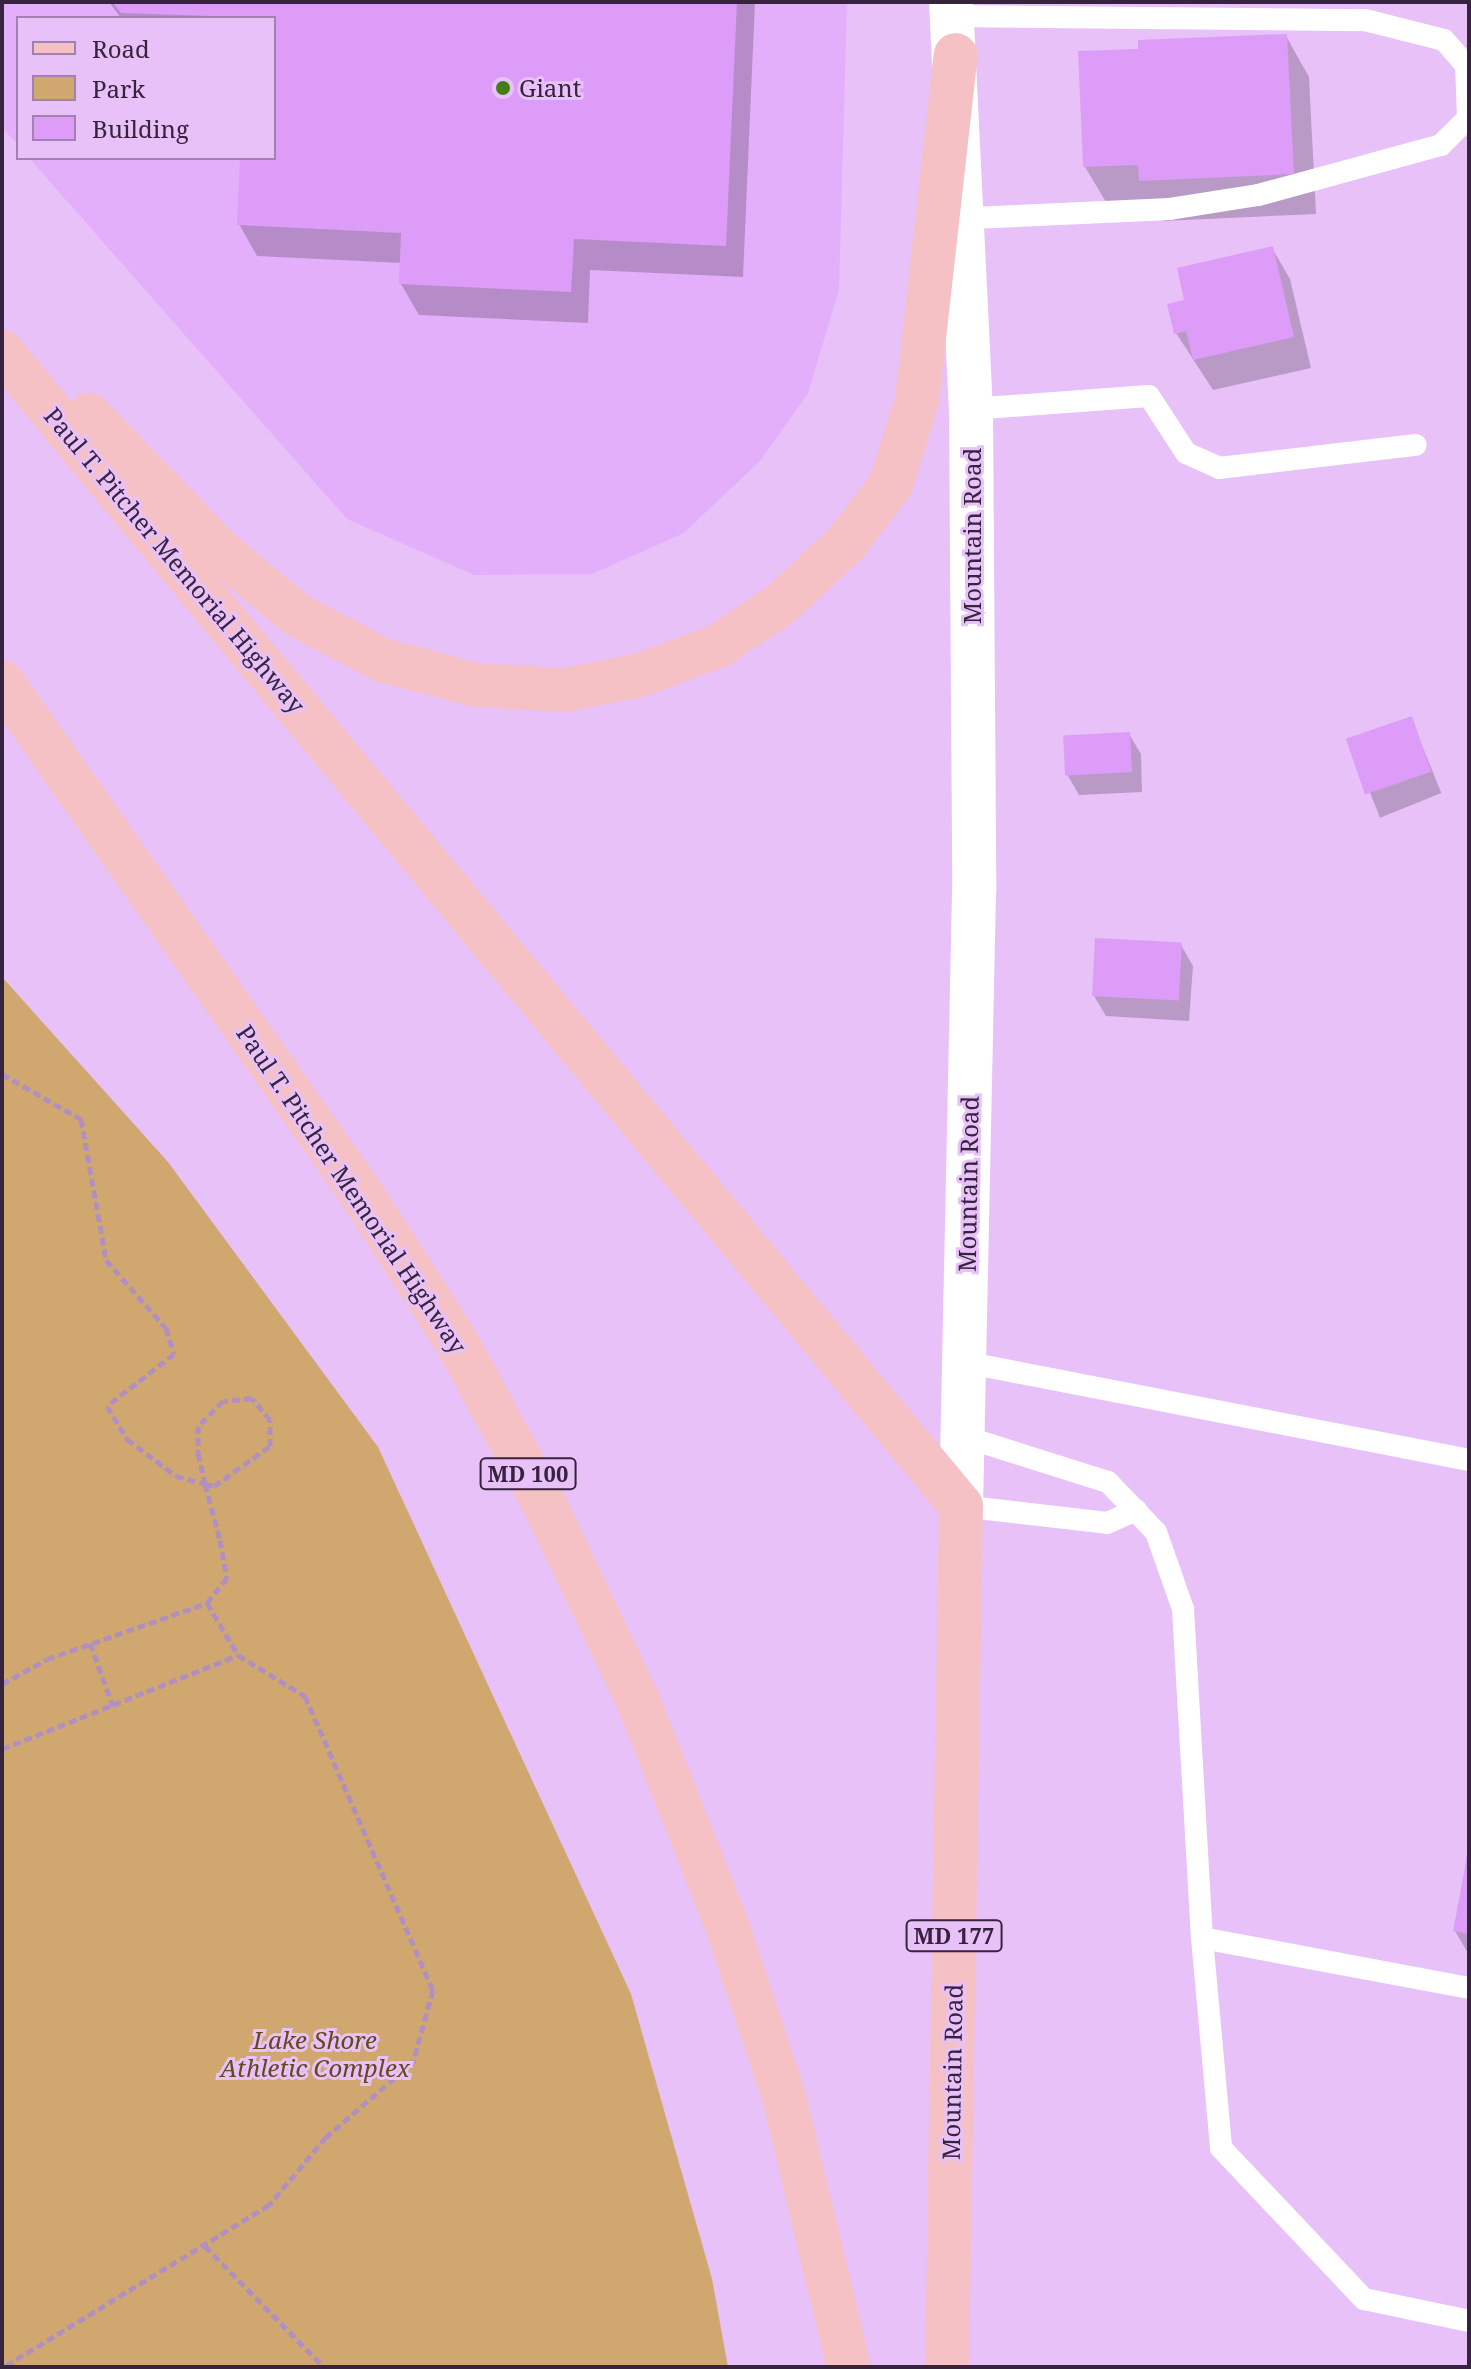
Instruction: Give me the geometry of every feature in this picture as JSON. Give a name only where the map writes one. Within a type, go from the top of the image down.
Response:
[{"type":"main road","points":[[2,325],[220,551],[297,615],[382,660],[476,685],[565,690],[640,675],[718,646],[781,604],[848,541],[891,484],[917,400],[950,219],[953,24]]},
{"type":"main road","name":"Mountain Road","points":[[947,2367],[961,1506],[959,1435],[964,1362],[974,892],[971,409],[950,219]]},
{"type":"main road","name":"Paul T. Pitcher Memorial Highway","points":[[2,352],[961,1506]]},
{"type":"main road","name":"Paul T. Pitcher Memorial Highway","points":[[2,682],[369,1206],[458,1344],[545,1505],[639,1703],[728,1928],[784,2097],[849,2367]]},
{"type":"lane","points":[[950,219],[1199,204],[1441,145],[1468,118],[1466,65],[1444,40],[1365,20],[953,24]]},
{"type":"lane","points":[[971,409],[1149,396],[1186,453],[1219,468],[1416,445]]},
{"type":"lane","points":[[964,1362],[1469,1460]]},
{"type":"lane","points":[[959,1435],[1108,1482],[1156,1532],[1183,1609],[1202,1938],[1221,2148],[1364,2299],[1469,2321]]},
{"type":"lane","points":[[961,1506],[1107,1523],[1136,1510]]},
{"type":"lane","points":[[1202,1938],[1469,1988]]},
{"type":"path","points":[[2,1074],[81,1119],[106,1260],[166,1328],[174,1354],[107,1406],[127,1439],[176,1476],[205,1484],[244,1470],[270,1446],[270,1420],[252,1398],[223,1401],[198,1426],[205,1484],[227,1578],[207,1603],[90,1643],[2,1684]]},
{"type":"path","points":[[4,2367],[269,2205],[326,2137],[413,2062],[433,1990],[305,1696],[238,1655],[207,1603]]},
{"type":"path","points":[[90,1643],[113,1706]]},
{"type":"path","points":[[2,1749],[238,1655]]},
{"type":"path","points":[[205,2246],[324,2367]]},
{"type":"shaded area","points":[[2,2],[847,2],[839,290],[808,393],[760,461],[684,533],[592,574],[474,575],[347,519],[31,160],[276,160],[276,16],[16,16],[16,143],[2,127]]},
{"type":"green space","name":"Lake Shore Athletic Complex","points":[[2,977],[168,1162],[378,1447],[631,1994],[712,2279],[728,2367],[2,2367]]},
{"type":"building","name":"Giant","points":[[112,2],[737,2],[726,246],[574,239],[571,292],[399,284],[401,233],[237,225],[240,160],[276,160],[276,16],[121,13]]},
{"type":"building","points":[[1287,34],[1294,174],[1139,181],[1138,165],[1083,167],[1078,51],[1138,49],[1138,40]]},
{"type":"building","points":[[1273,246],[1294,337],[1193,360],[1186,331],[1174,334],[1167,304],[1184,300],[1177,268]]},
{"type":"building","points":[[1412,716],[1431,772],[1365,795],[1346,739]]},
{"type":"building","points":[[1130,732],[1132,772],[1065,775],[1063,736]]},
{"type":"building","points":[[1095,938],[1182,943],[1179,1000],[1092,996]]},
{"type":"building","points":[[1469,1847],[1469,1934],[1453,1931]]},
{"type":"place","name":"Giant","points":[[503,88]]}]
